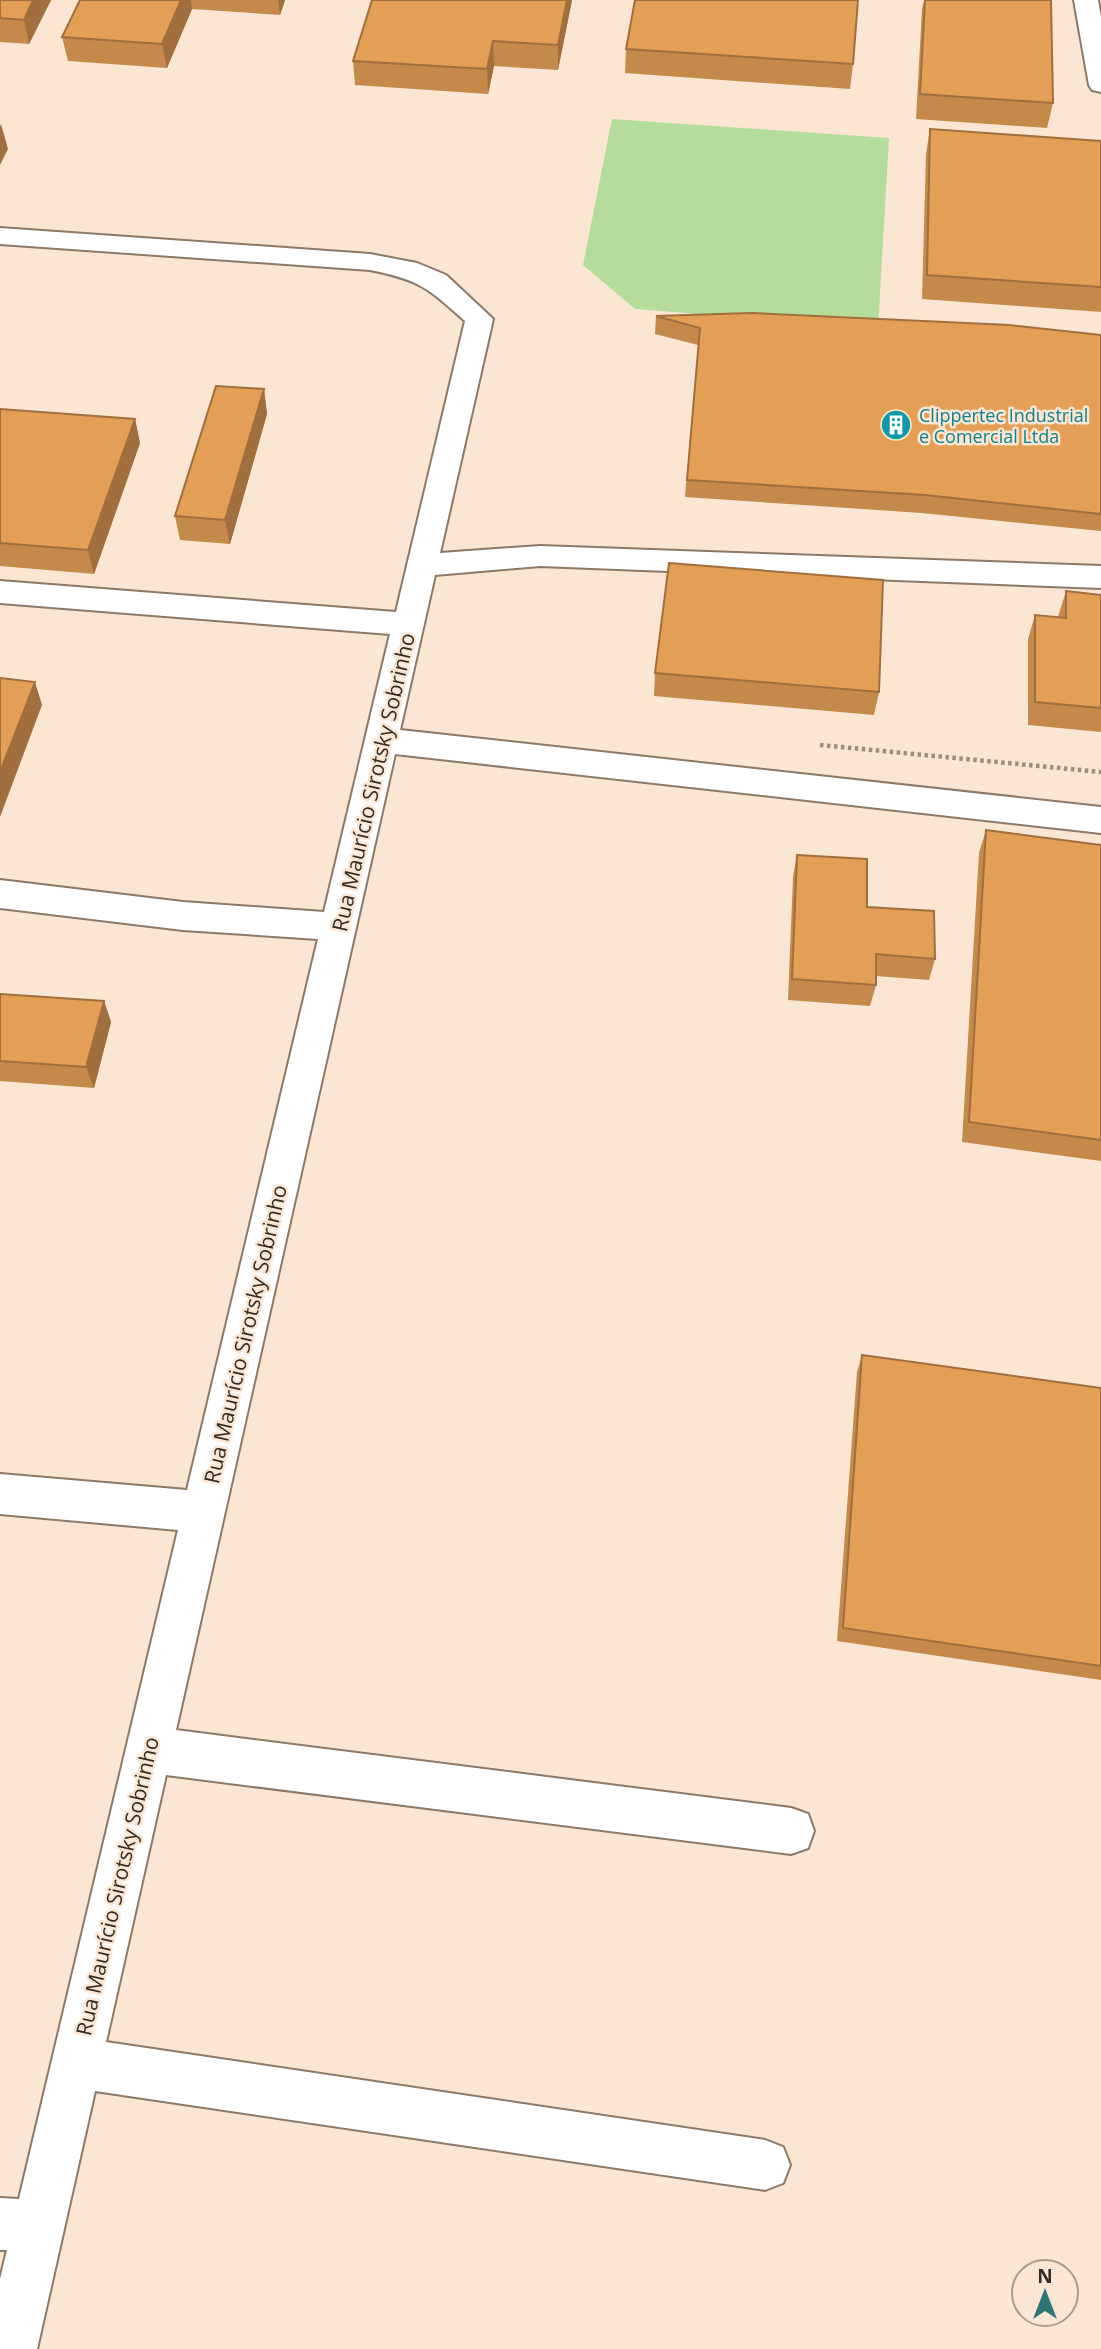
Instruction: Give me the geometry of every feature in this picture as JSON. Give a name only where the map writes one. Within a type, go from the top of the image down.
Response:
[{"type":"street","points":[[1086,0],[1101,85]]},
{"type":"street","name":"Rua Maurício Sirotsky Sobrinho","points":[[0,236],[370,262],[407,269],[436,281],[479,319],[76,2063],[19,2225],[10,2349]]},
{"type":"street","points":[[423,565],[540,556],[1101,577]]},
{"type":"street","points":[[0,593],[410,624]]},
{"type":"street","points":[[383,741],[452,746],[1101,820]]},
{"type":"street","points":[[0,894],[183,916],[340,927]]},
{"type":"street","points":[[0,1494],[204,1512]]},
{"type":"street","points":[[149,1750],[790,1831]]},
{"type":"street","points":[[76,2063],[765,2165]]},
{"type":"green space","points":[[612,119],[889,138],[878,328],[635,309],[583,265]]},
{"type":"building","points":[[0,0],[33,0],[24,20],[0,18]]},
{"type":"building","points":[[80,0],[181,0],[162,44],[62,37]]},
{"type":"building","points":[[372,0],[567,0],[558,45],[493,41],[487,69],[353,61]]},
{"type":"building","points":[[635,0],[858,0],[853,64],[626,49]]},
{"type":"building","points":[[925,0],[1051,0],[1053,103],[920,94]]},
{"type":"building","points":[[930,129],[1101,141],[1101,287],[927,275]]},
{"type":"building","name":"Clippertec Industrial e Comercial Ltda","points":[[751,313],[1009,325],[1101,335],[1101,514],[925,495],[687,480],[700,328],[656,316]]},
{"type":"building","points":[[216,386],[264,389],[225,520],[175,516]]},
{"type":"building","points":[[0,409],[135,419],[88,550],[0,543]]},
{"type":"building","points":[[669,563],[883,580],[879,692],[655,673]]},
{"type":"building","points":[[1066,591],[1101,595],[1101,708],[1035,702],[1035,615],[1066,618]]},
{"type":"building","points":[[0,678],[35,682],[0,772]]},
{"type":"building","points":[[986,830],[1101,845],[1101,1140],[969,1122]]},
{"type":"building","points":[[797,855],[867,859],[867,907],[934,911],[935,959],[876,954],[876,985],[792,979]]},
{"type":"building","points":[[0,994],[104,1001],[86,1067],[0,1061]]},
{"type":"building","points":[[862,1355],[1101,1388],[1101,1666],[843,1628]]},
{"type":"place","name":"Clippertec Industrial e Comercial Ltda","points":[[896,425]]}]
